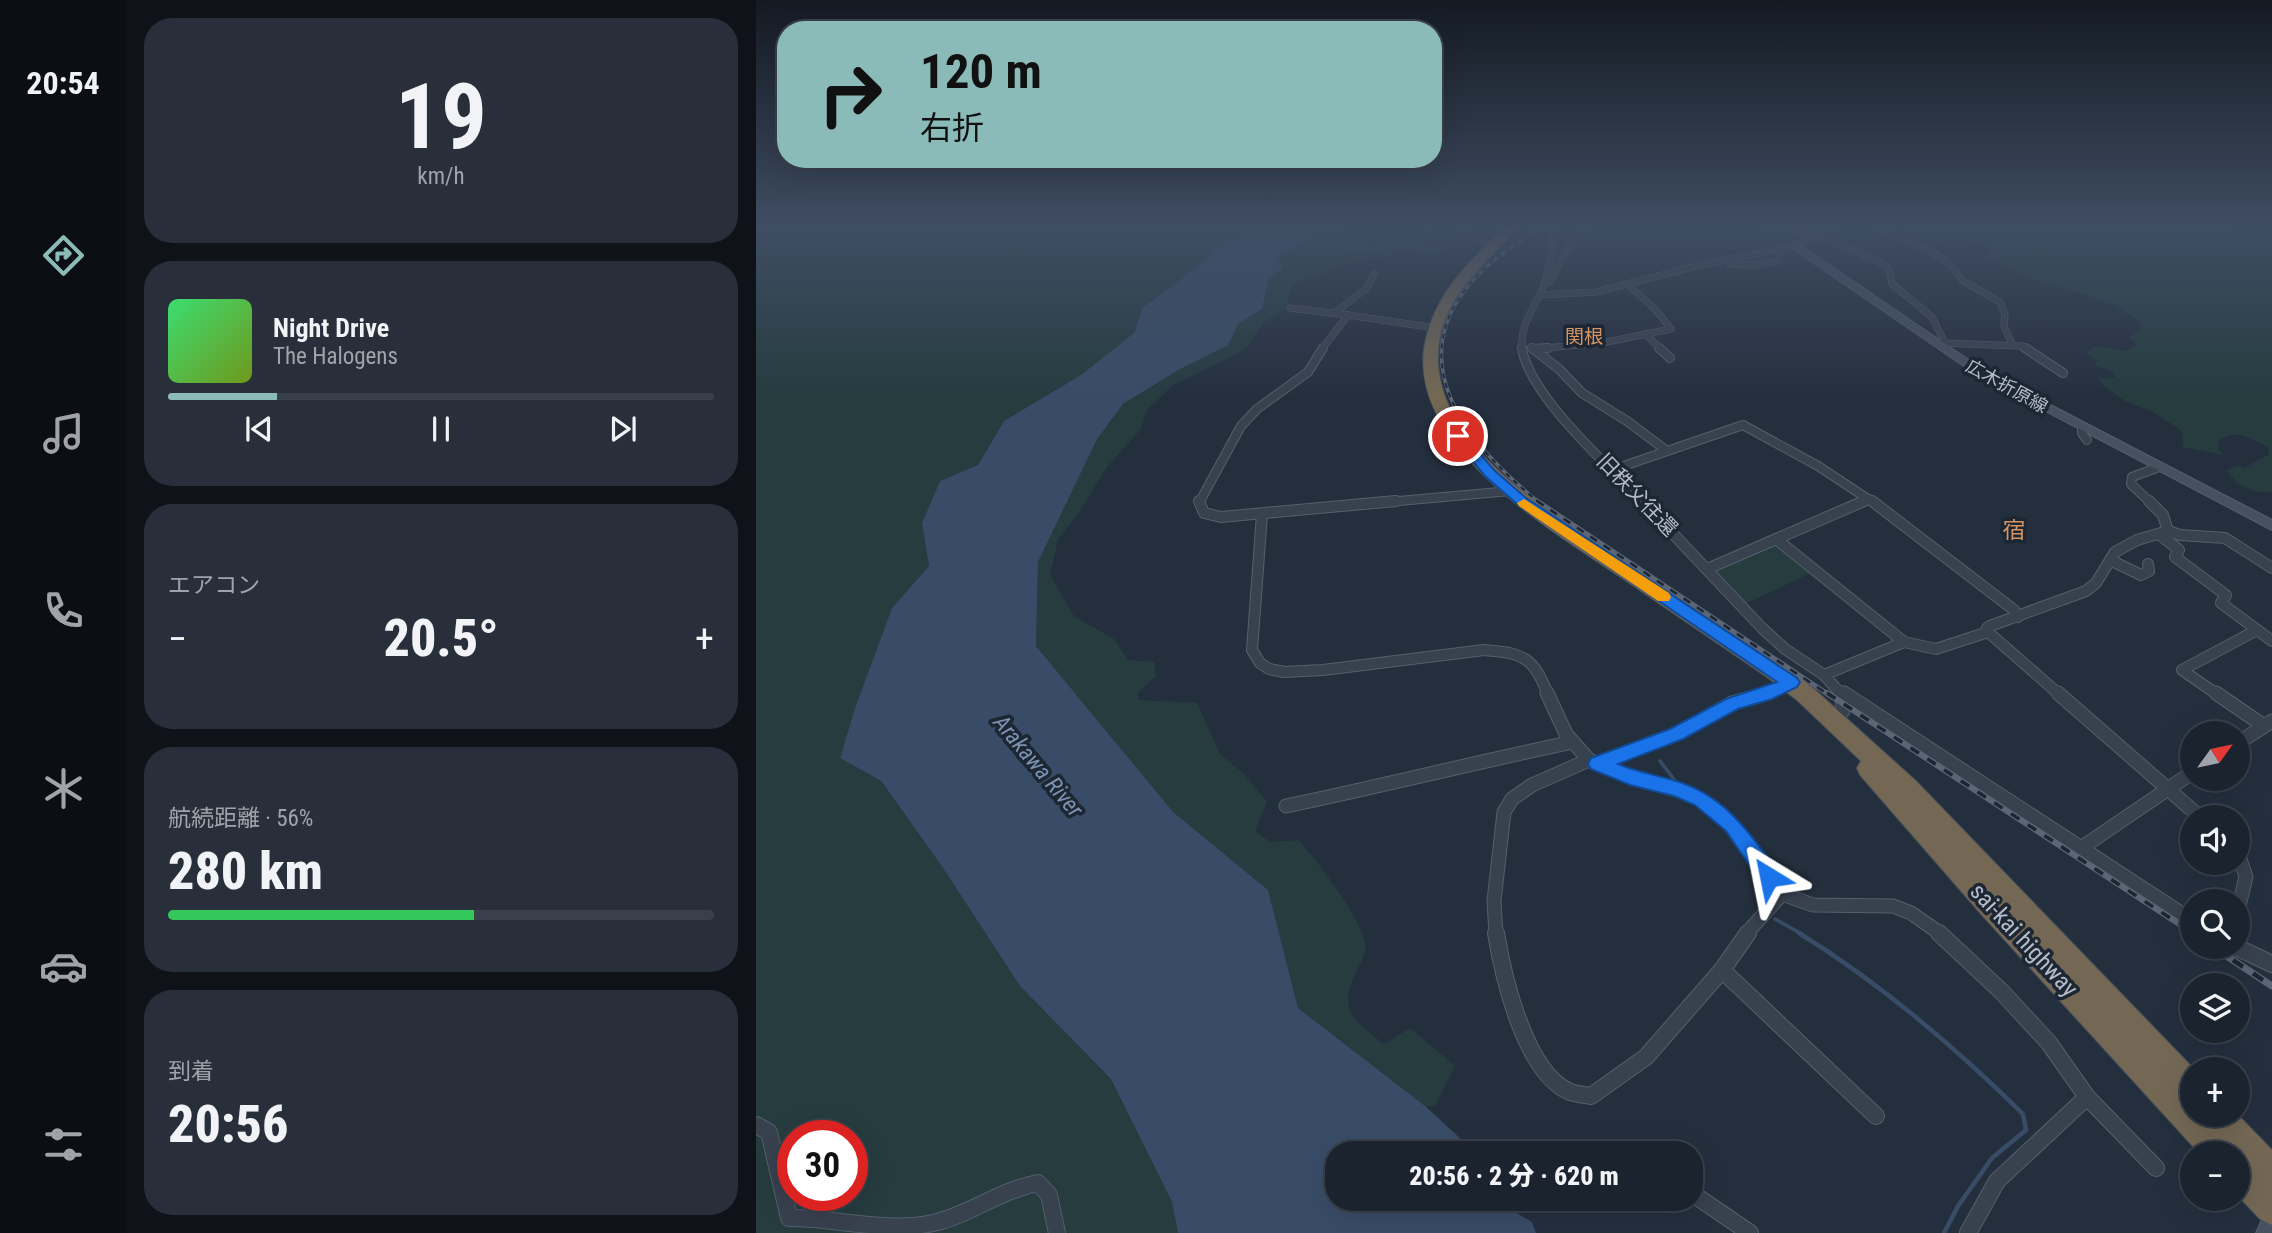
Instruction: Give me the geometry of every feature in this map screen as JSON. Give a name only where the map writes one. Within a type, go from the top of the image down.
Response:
[{"type":"highway","name":"sai-kai highway","points":[[1456,284],[1450,290],[1436,328],[1432,343],[1432,373],[1435,389],[1448,420],[1475,457],[1510,491],[1575,538],[1791,682],[1906,788],[2180,1077]]},
{"type":"highway","name":"sai-kai highway","points":[[1832,721],[1892,796],[2211,1141]]},
{"type":"highway","points":[[2226,1127],[2272,1175]]},
{"type":"highway","points":[[2250,1183],[2272,1207]]},
{"type":"main road","name":"広木折原線","points":[[1850,284],[1999,383],[2272,526]]},
{"type":"main road","points":[[2269,1233],[2272,1227]]},
{"type":"street","points":[[1334,313],[1369,284]]},
{"type":"street","points":[[1542,284],[1526,318],[1521,338],[1588,398],[1627,421],[1667,451]]},
{"type":"street","points":[[1541,291],[1549,284]]},
{"type":"street","points":[[1534,349],[1602,343],[1671,329],[1655,309],[1627,284],[1587,294],[1541,291]]},
{"type":"street","points":[[1892,284],[1932,317],[1941,344],[2012,344],[2026,348],[2063,373]]},
{"type":"street","points":[[1967,284],[2000,302],[2006,315],[2004,326],[2012,344]]},
{"type":"street","points":[[1290,308],[1436,328]]},
{"type":"street","points":[[1348,315],[1332,332],[1308,372],[1257,409],[1241,426],[1199,499],[1200,509],[1215,517],[1510,491]]},
{"type":"street","points":[[1645,334],[1670,358]]},
{"type":"street","name":"旧秩父往還","points":[[1521,338],[1524,365],[1534,383],[1612,470],[1785,649],[1824,675],[1842,692],[2180,913]]},
{"type":"street","points":[[1612,470],[1743,425],[1818,466],[1869,499],[2014,610],[2018,617]]},
{"type":"street","points":[[2082,427],[2082,433],[2087,440]]},
{"type":"street","points":[[2159,467],[2133,477],[2131,484],[2163,515],[2163,532],[2179,550],[2175,557],[2226,595],[2221,603],[2272,641]]},
{"type":"street","points":[[1707,569],[1869,499]]},
{"type":"street","points":[[1262,514],[1252,650],[1260,663],[1269,669],[1284,672],[1323,670],[1484,650],[1508,652],[1531,661],[1539,671],[1552,707],[1573,743],[1593,762],[1630,777],[1690,794],[1711,806],[1732,825],[1782,894],[1813,905],[1833,907],[1893,905],[1935,929],[2002,992],[2049,1042],[2087,1097],[2156,1168]]},
{"type":"street","points":[[1988,632],[1987,628],[1990,626],[2057,604],[2092,588],[2115,552],[2137,540],[2163,532],[2225,538],[2272,569]]},
{"type":"street","points":[[1776,539],[1903,642],[1936,649],[1988,632]]},
{"type":"street","points":[[2110,560],[2141,575],[2147,575],[2148,564]]},
{"type":"street","points":[[2250,735],[2268,724],[2182,670],[2257,630]]},
{"type":"street","points":[[1988,632],[2186,805]]},
{"type":"street","points":[[1824,675],[1903,642]]},
{"type":"street","points":[[1782,894],[1742,939],[1722,970],[1646,1057],[1591,1096],[1580,1097],[1564,1087],[1547,1073],[1530,1049],[1518,1025],[1495,929],[1493,904],[1499,883],[1502,815],[1511,800],[1549,775],[1676,734],[1732,703],[1766,694],[1791,682]]},
{"type":"street","points":[[1832,721],[1843,711],[1842,692]]},
{"type":"street","points":[[1286,806],[1372,788],[1450,767],[1573,743]]},
{"type":"street","points":[[2081,848],[2180,780]]},
{"type":"street","points":[[2250,954],[2272,964]]},
{"type":"street","points":[[1722,970],[1876,1116]]},
{"type":"street","points":[[1968,1233],[1997,1181],[2087,1097]]},
{"type":"street","points":[[756,1125],[769,1132],[775,1150],[779,1193],[789,1218],[830,1218],[881,1226],[932,1224],[975,1208],[1018,1185],[1038,1184],[1049,1195],[1057,1233]]},
{"type":"street","points":[[1703,1201],[1750,1233]]},
{"type":"green space","points":[[756,284],[1176,284],[1143,307],[1134,333],[1081,375],[1004,421],[978,465],[940,481],[922,523],[929,566],[892,608],[855,708],[840,758],[880,781],[943,868],[1020,986],[1111,1079],[1172,1202],[1178,1233],[756,1233]]},
{"type":"green space","points":[[1269,284],[1294,284],[1285,309],[1263,323],[1250,344],[1242,351],[1173,385],[1147,410],[1141,429],[1107,467],[1078,514],[1058,539],[1050,575],[1074,616],[1114,639],[1128,660],[1154,662],[1156,676],[1138,693],[1139,700],[1197,703],[1220,754],[1244,774],[1267,802],[1255,831],[1270,842],[1299,840],[1327,875],[1356,920],[1365,944],[1364,954],[1348,995],[1351,1013],[1363,1028],[1384,1044],[1410,1028],[1455,1066],[1435,1106],[1425,1106],[1298,1008],[1268,890],[1173,812],[1036,646],[1038,562],[1096,439],[1123,404],[1180,369],[1228,345],[1238,324],[1262,309]]},
{"type":"green space","points":[[2048,284],[2272,284],[2272,492],[2246,488],[2226,470],[2238,466],[2244,468],[2269,454],[2268,447],[2250,438],[2231,435],[2219,440],[2218,448],[2223,455],[2183,447],[2182,431],[2153,412],[2125,401],[2104,386],[2098,378],[2115,378],[2113,374],[2095,365],[2097,361],[2086,353],[2096,346],[2126,351],[2138,345],[2129,338],[2143,328],[2143,325],[2121,309]]},
{"type":"green space","points":[[1776,541],[1813,572],[1743,605],[1712,569]]},
{"type":"water","points":[[1176,284],[1268,284],[1262,309],[1238,324],[1228,345],[1180,369],[1123,404],[1097,439],[1038,562],[1036,646],[1173,812],[1268,890],[1298,1008],[1425,1106],[1463,1141],[1325,1141],[1325,1211],[1503,1211],[1508,1233],[1178,1233],[1172,1202],[1111,1079],[1020,986],[943,868],[881,781],[840,758],[855,708],[892,608],[929,566],[922,523],[940,481],[978,465],[1004,421],[1081,375],[1134,333],[1143,307]]},
{"type":"waterway","points":[[1660,761],[1677,783]]},
{"type":"waterway","points":[[1775,919],[1802,934]]},
{"type":"waterway","points":[[1799,933],[1859,973],[1916,1017],[1971,1064],[2023,1114],[2026,1130],[1992,1158],[1958,1206],[1944,1233]]},
{"type":"waterway","name":"Arakawa River","points":[[1486,1211],[1521,1233]]},
{"type":"railway","points":[[1471,284],[1453,309],[1442,341],[1443,371],[1452,401],[1468,429],[1489,456],[1540,503]]},
{"type":"railway","points":[[1540,503],[1829,695]]},
{"type":"railway","points":[[1827,693],[2180,924]]},
{"type":"railway","points":[[2231,959],[2272,986]]},
{"type":"slow traffic","points":[[1524,503],[1663,597]]},
{"type":"district","name":"関根","points":[[1584,336]]},
{"type":"district","name":"宿","points":[[2014,530]]},
{"type":"route","points":[[1458,436],[1490,473],[1521,501],[1791,682],[1766,694],[1732,703],[1676,734],[1597,764],[1702,800],[1732,825],[1769,877]]}]
